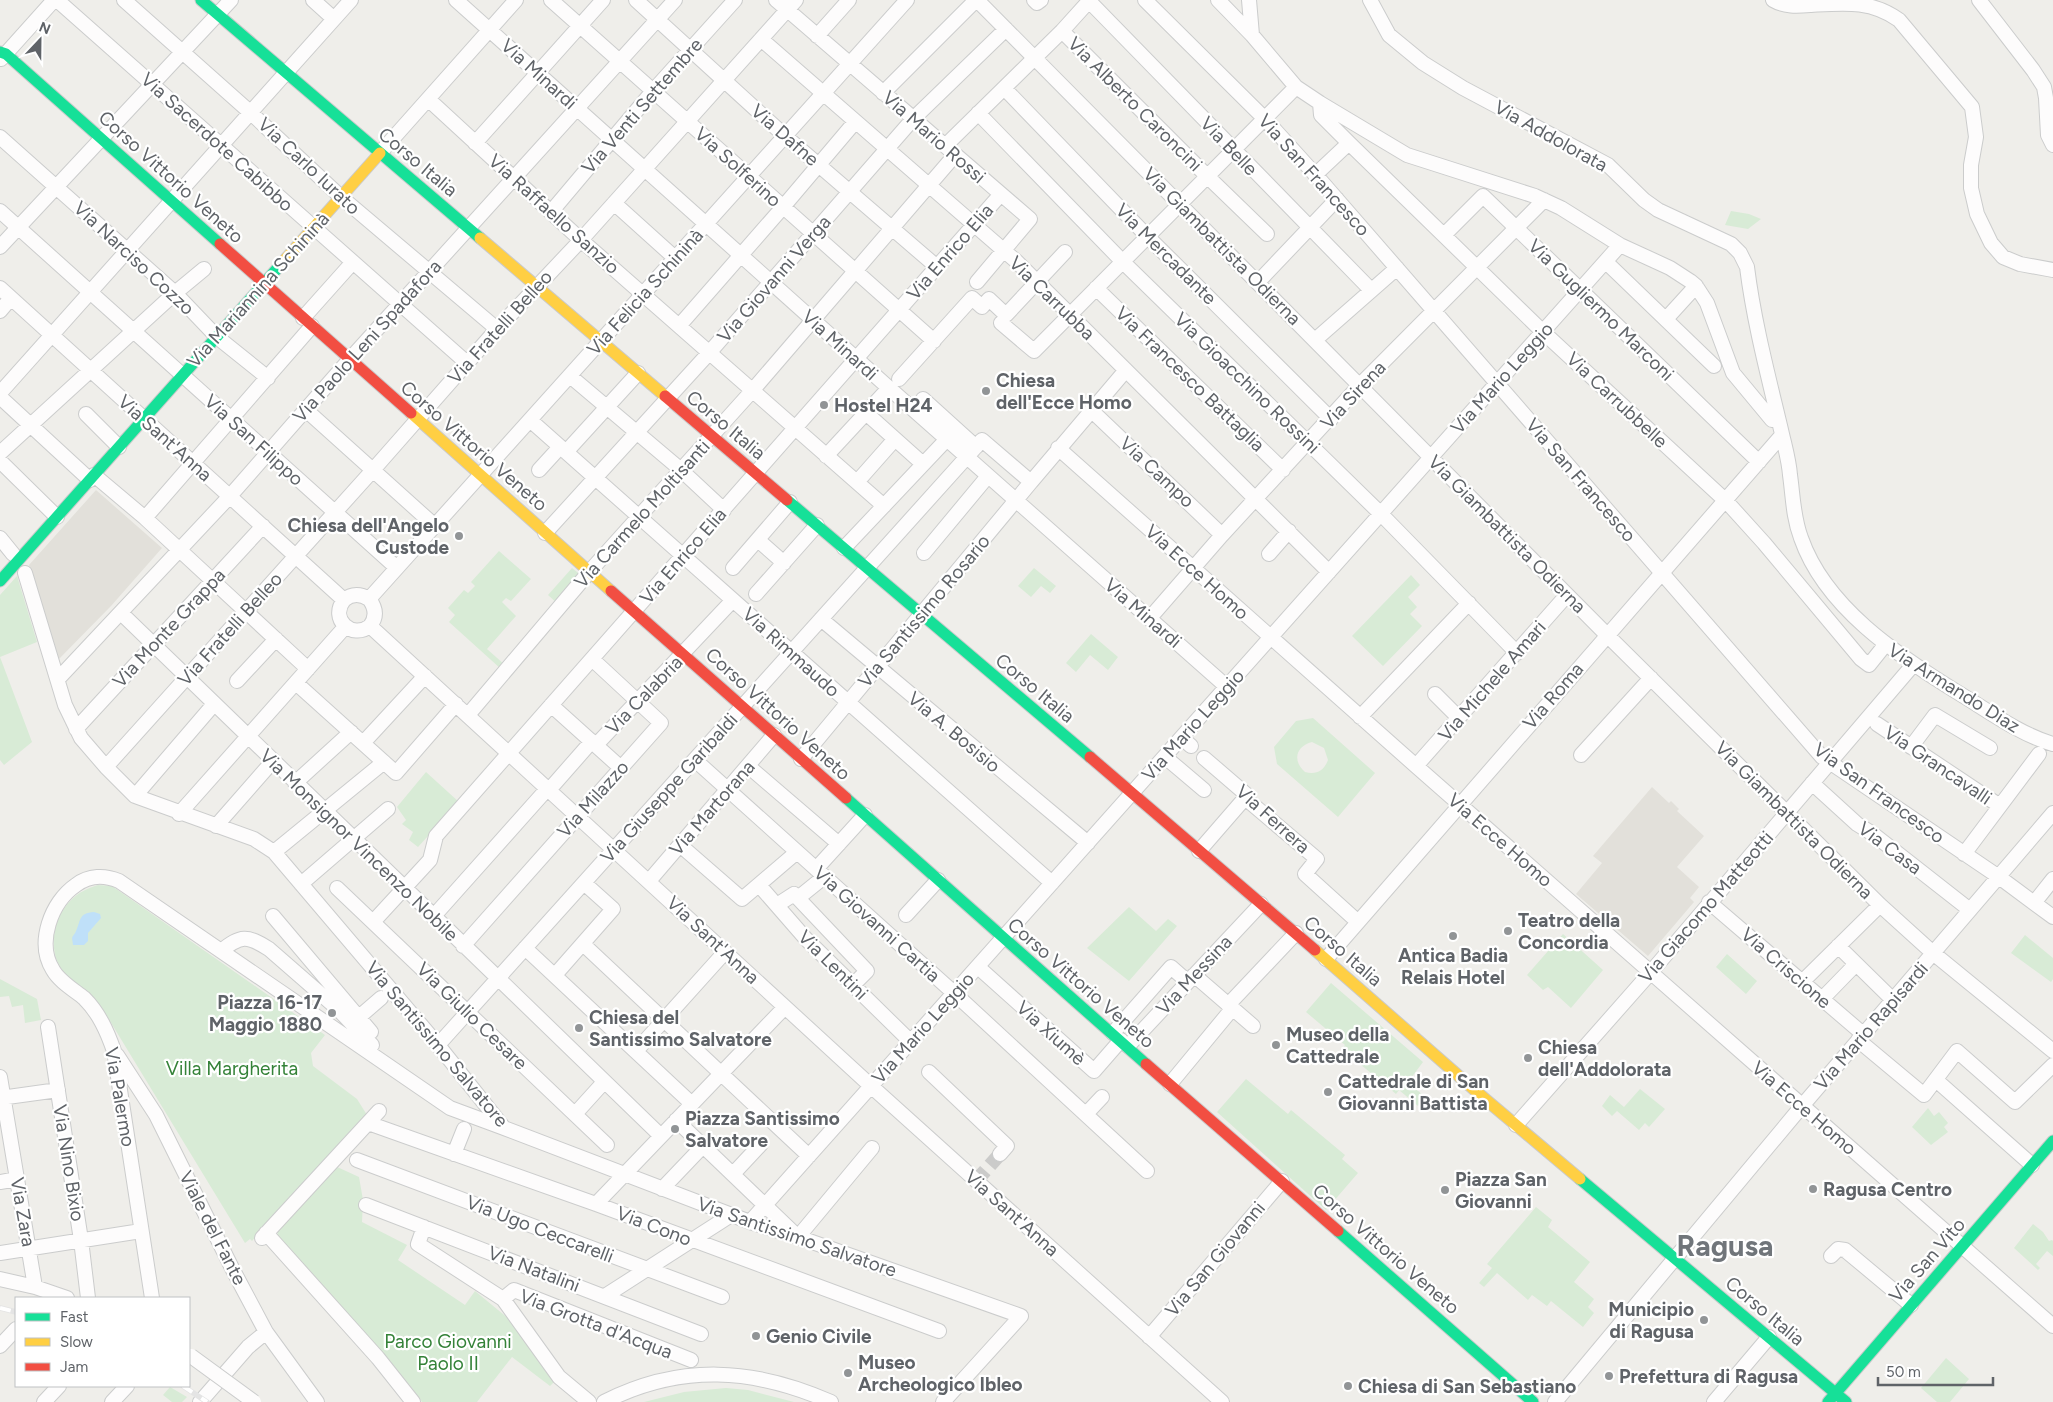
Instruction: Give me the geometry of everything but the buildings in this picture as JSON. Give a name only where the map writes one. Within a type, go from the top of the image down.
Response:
[{"type":"street","points":[[1,54],[56,0]]},
{"type":"street","name":"Via Sacerdote Cabibbo","points":[[56,0],[467,363]]},
{"type":"street","name":"Via Carlo Iurato","points":[[124,0],[251,113],[341,197],[497,329]]},
{"type":"street","name":"Corso Italia","points":[[201,0],[1296,933],[1516,1125],[1769,1337],[1832,1398],[1846,1402]]},
{"type":"street","points":[[0,247],[231,0]]},
{"type":"street","points":[[313,0],[334,19]]},
{"type":"street","points":[[308,669],[145,518],[92,477],[31,425],[0,395],[351,0]]},
{"type":"street","name":"Via Minardi","points":[[456,0],[856,359],[894,384],[947,439],[975,449],[988,476],[1226,687]]},
{"type":"street","name":"Via Mariannina Schininà","points":[[0,581],[516,0]]},
{"type":"street","name":"Via Solferino","points":[[551,0],[930,337]]},
{"type":"street","points":[[475,143],[603,0]]},
{"type":"street","name":"Via Dafne","points":[[636,0],[785,136],[937,267]]},
{"type":"street","name":"Via Paolo Leni Spadafora","points":[[58,679],[230,496],[350,359],[675,0]]},
{"type":"street","name":"Via Venti Settembre","points":[[551,212],[653,91],[735,0]]},
{"type":"street","name":"Via Mario Rossi","points":[[776,0],[792,5],[817,36],[1030,219],[977,282]]},
{"type":"street","points":[[817,36],[848,0]]},
{"type":"street","name":"Via Felicia Schininà","points":[[369,599],[907,0]]},
{"type":"street","points":[[883,93],[977,0]]},
{"type":"street","name":"Via Giambattista Odierna","points":[[977,0],[1567,595],[1880,905],[1933,953],[2053,1051]]},
{"type":"street","points":[[1034,0],[1037,3],[1041,0]]},
{"type":"street","name":"Via San Francesco","points":[[1145,0],[1265,119],[1316,175],[1822,757],[1999,877],[2053,917]]},
{"type":"street","points":[[1218,0],[1252,35],[1296,87],[1320,104],[1407,155],[1544,200],[1561,208],[1620,246],[1670,268],[1696,286],[1707,303],[1733,373],[1772,420],[1778,420]]},
{"type":"street","points":[[1249,0],[1252,35]]},
{"type":"street","name":"Via Addolorata","points":[[1370,0],[1389,34],[1422,63],[1463,88],[1608,165],[1644,200],[1658,210],[1726,242],[1740,253],[1747,267],[1769,383],[1782,435]]},
{"type":"street","points":[[1773,0],[1792,6],[1847,3],[1869,4],[1887,10],[1899,20],[1972,106],[1976,137],[1971,165],[1971,188],[1977,214],[1991,243],[2003,257],[2020,264],[2053,270]]},
{"type":"street","points":[[1979,0],[2044,87],[2048,135],[2053,145]]},
{"type":"street","name":"Via Carmelo Moltisanti","points":[[468,715],[590,571],[752,390],[929,185],[950,150],[978,113],[1062,31],[1089,1]]},
{"type":"street","name":"Via Belle","points":[[1089,1],[1371,290]]},
{"type":"street","name":"Via Fratelli Belleo","points":[[106,767],[497,329],[581,240],[792,5]]},
{"type":"street","name":"Via Giovanni Verga","points":[[546,532],[709,353],[913,118],[1006,29]]},
{"type":"street","name":"Via Alberto Caroncini","points":[[1062,31],[1267,234]]},
{"type":"street","name":"Via Carrubba","points":[[761,39],[822,94],[1005,251],[1329,572]]},
{"type":"street","name":"Corso Vittorio Veneto","points":[[1,54],[101,138],[1003,938],[1533,1402]]},
{"type":"street","points":[[1001,323],[1034,351],[1296,87]]},
{"type":"street","name":"Via Mercadante","points":[[1004,88],[1148,237],[1330,418]]},
{"type":"street","name":"Via Raffaello Sanzio","points":[[428,99],[581,240],[884,506]]},
{"type":"street","name":"Via Carrubbelle","points":[[1320,104],[1321,115],[1349,143],[1543,332],[1726,501],[1764,543],[1861,659],[1869,665],[1885,645]]},
{"type":"street","name":"Via Gioacchino Rossini","points":[[978,113],[1124,262],[1381,514],[1516,653]]},
{"type":"street","points":[[679,326],[784,207],[855,122]]},
{"type":"street","name":"Via Narciso Cozzo","points":[[0,137],[174,294],[217,336],[268,378]]},
{"type":"street","points":[[1316,175],[1349,143]]},
{"type":"street","name":"Via Enrico Elia","points":[[373,922],[430,860],[436,836],[1001,194]]},
{"type":"street","name":"Via Gugliermo Marconi","points":[[1444,235],[1483,196],[1759,462]]},
{"type":"street","points":[[1258,282],[1337,199]]},
{"type":"street","name":"Via Sirena","points":[[1149,619],[1222,535],[1308,444],[1360,385],[1544,200]]},
{"type":"street","points":[[614,203],[675,258]]},
{"type":"street","name":"Via San Filippo","points":[[0,210],[397,568]]},
{"type":"street","name":"Via Mario Leggio","points":[[750,1222],[1165,757],[1186,742],[1226,687],[1620,246]]},
{"type":"street","points":[[826,456],[894,384],[930,337],[972,298],[982,307],[989,299],[1006,314],[1066,252]]},
{"type":"street","points":[[145,518],[268,378],[353,262]]},
{"type":"street","points":[[1606,262],[1714,366]]},
{"type":"street","points":[[1315,340],[1397,268]]},
{"type":"street","points":[[0,453],[174,294],[204,269]]},
{"type":"street","points":[[1666,319],[1696,286]]},
{"type":"street","name":"Via Sant'Anna","points":[[0,288],[344,600]]},
{"type":"street","name":"Via Francesco Battaglia","points":[[1096,288],[1283,470]]},
{"type":"street","points":[[0,310],[11,298]]},
{"type":"street","points":[[1091,410],[1126,370]]},
{"type":"street","points":[[539,470],[606,408],[638,373]]},
{"type":"street","points":[[570,376],[724,510]]},
{"type":"street","points":[[923,399],[975,449],[982,440],[1029,484]]},
{"type":"street","points":[[306,410],[435,526]]},
{"type":"street","name":"Via Santissimo Rosario","points":[[802,759],[1029,484],[1060,450],[1091,410]]},
{"type":"street","name":"Via Campo","points":[[1091,410],[1222,535]]},
{"type":"street","points":[[866,413],[924,464]]},
{"type":"street","points":[[86,414],[118,447]]},
{"type":"street","name":"Via Rimmaudo","points":[[530,420],[1052,883]]},
{"type":"street","name":"Via Roma","points":[[1326,959],[1782,435]]},
{"type":"street","name":"Via Armando Diaz","points":[[1782,435],[1790,475],[1794,514],[1801,538],[1810,561],[1848,610],[1885,645],[1913,665],[2008,723],[2053,744]]},
{"type":"street","points":[[857,482],[895,439]]},
{"type":"street","points":[[844,548],[947,439]]},
{"type":"street","name":"Via Giuseppe Garibaldi","points":[[438,1045],[975,449]]},
{"type":"street","name":"Via Ecce Homo","points":[[1060,450],[1360,717],[2053,1326]]},
{"type":"street","points":[[0,461],[57,517]]},
{"type":"street","points":[[924,553],[988,476]]},
{"type":"street","points":[[733,568],[790,502]]},
{"type":"street","points":[[756,594],[817,525]]},
{"type":"street","name":"Via Monte Grappa","points":[[76,729],[263,526]]},
{"type":"street","points":[[1269,554],[1289,531]]},
{"type":"street","points":[[0,538],[13,554]]},
{"type":"street","points":[[758,540],[784,563]]},
{"type":"street","name":"Via Santissimo Salvatore","points":[[25,573],[65,705],[81,738],[106,767],[135,796],[179,814],[254,839],[274,852],[438,1045],[504,1128],[750,1222],[798,1237],[1021,1316],[943,1402]]},
{"type":"street","points":[[359,594],[369,599],[375,612],[374,620],[370,626],[361,631],[345,627],[341,622],[339,612],[344,600],[359,594]]},
{"type":"street","name":"Via Michele Amari","points":[[1416,766],[1567,595]]},
{"type":"street","name":"Via Calabria","points":[[433,917],[548,789],[637,701],[733,600]]},
{"type":"street","points":[[1360,717],[1468,603]]},
{"type":"street","name":"Via Monsignor Vincenzo Nobile","points":[[121,613],[658,1138]]},
{"type":"street","name":"Via A. Bosisio","points":[[821,620],[1088,843]]},
{"type":"street","name":"Via Sant'Anna","points":[[370,626],[871,1086],[1222,1402]]},
{"type":"street","points":[[179,814],[345,627]]},
{"type":"street","points":[[237,681],[276,639]]},
{"type":"street","name":"Via Milazzo","points":[[463,946],[661,723],[592,660]]},
{"type":"street","name":"Via Giacomo Matteotti","points":[[1516,1125],[1651,972],[1913,665]]},
{"type":"street","points":[[363,743],[425,676]]},
{"type":"street","points":[[1581,755],[1651,678]]},
{"type":"street","points":[[296,683],[396,773],[456,704]]},
{"type":"street","points":[[1435,694],[1459,718]]},
{"type":"street","points":[[135,796],[214,704]]},
{"type":"street","points":[[551,705],[621,768]]},
{"type":"street","points":[[1911,747],[1935,715],[1990,748]]},
{"type":"street","name":"Via Grancavalli","points":[[1877,724],[2000,806]]},
{"type":"street","points":[[295,783],[351,732]]},
{"type":"street","name":"Via Martorana","points":[[649,882],[774,735]]},
{"type":"street","points":[[1964,854],[2039,754]]},
{"type":"street","points":[[1165,757],[1204,790]]},
{"type":"street","name":"Via Ferrera","points":[[1204,758],[1247,795],[1245,798],[1317,859],[1304,874],[1358,922]]},
{"type":"street","name":"Via Giovanni Cartia","points":[[695,760],[954,993],[1147,1171]]},
{"type":"street","points":[[216,826],[273,761]]},
{"type":"street","points":[[274,852],[384,762]]},
{"type":"street","points":[[748,766],[839,844]]},
{"type":"street","name":"Via Casa","points":[[1812,783],[1857,824],[1873,834],[1970,910]]},
{"type":"street","points":[[1199,851],[1245,798]]},
{"type":"street","points":[[301,884],[388,809]]},
{"type":"street","name":"Via Mario Rapisardi","points":[[1555,1402],[1802,1106],[2053,813]]},
{"type":"street","points":[[798,898],[820,873],[839,844],[865,815]]},
{"type":"street","points":[[680,845],[742,899],[797,852]]},
{"type":"street","name":"Via Palermo","points":[[151,1297],[124,1107],[114,1051],[108,1032],[93,1008],[53,971],[46,950],[47,930],[59,902],[66,893],[84,880],[110,877],[119,881],[370,1048]]},
{"type":"street","points":[[2034,904],[2053,879]]},
{"type":"street","points":[[906,916],[938,880]]},
{"type":"street","points":[[555,976],[613,909],[584,883]]},
{"type":"street","name":"Via Lentini","points":[[759,885],[806,939],[911,1042]]},
{"type":"street","name":"Via Giulio Cesare","points":[[337,888],[607,1145]]},
{"type":"street","points":[[777,905],[794,894],[798,898],[867,971],[853,985]]},
{"type":"street","name":"Via Criscione","points":[[1709,902],[1822,999],[1924,1095],[1936,1080]]},
{"type":"street","name":"Via Messina","points":[[1120,1040],[1191,978],[1261,904]]},
{"type":"street","points":[[1802,982],[1880,905]]},
{"type":"street","points":[[273,916],[376,1038],[370,1048]]},
{"type":"street","points":[[1170,1084],[1230,1007],[1296,933]]},
{"type":"street","points":[[219,949],[236,939],[244,938],[256,941],[269,949],[339,1010],[370,1048],[450,1108],[504,1128]]},
{"type":"street","points":[[583,944],[809,1156]]},
{"type":"street","points":[[1838,946],[1893,1000]]},
{"type":"street","points":[[525,948],[694,1102]]},
{"type":"street","points":[[635,1048],[664,1020],[725,952]]},
{"type":"street","points":[[1822,999],[1856,964]]},
{"type":"street","name":"Via Xiumè","points":[[978,967],[1094,1071],[1120,1040]]},
{"type":"street","points":[[1120,1040],[1171,967],[1191,978],[1253,1026]]},
{"type":"street","points":[[359,1017],[381,998]]},
{"type":"street","points":[[596,1204],[785,1007]]},
{"type":"street","name":"Via Nino Bixio","points":[[48,1027],[81,1240],[88,1297]]},
{"type":"street","name":"Viale del Fante","points":[[114,1051],[156,1115],[266,1332],[317,1402]]},
{"type":"street","points":[[2032,1165],[1936,1080],[1957,1051],[2015,1102],[2053,1065]]},
{"type":"street","points":[[929,1072],[1007,1146],[1000,1154]]},
{"type":"street","name":"Via Zara","points":[[0,1077],[2,1098],[36,1287]]},
{"type":"street","points":[[575,1114],[601,1082]]},
{"type":"street","points":[[2,1098],[58,1090]]},
{"type":"street","points":[[1086,1114],[1102,1097]]},
{"type":"street","points":[[124,1107],[133,1098],[146,1100]]},
{"type":"street","points":[[474,1117],[486,1106]]},
{"type":"street","points":[[379,1111],[264,1235],[378,1358],[413,1402]]},
{"type":"street","points":[[676,1120],[699,1150],[738,1169],[765,1205],[798,1237],[872,1148]]},
{"type":"street","name":"Via Cono","points":[[368,1122],[939,1331]]},
{"type":"street","points":[[454,1154],[464,1129]]},
{"type":"street","name":"Via San Vito","points":[[1832,1398],[2053,1141]]},
{"type":"street","points":[[738,1169],[761,1144]]},
{"type":"street","points":[[662,1189],[699,1150]]},
{"type":"street","name":"Via Ugo Ceccarelli","points":[[358,1160],[722,1297]]},
{"type":"street","points":[[0,1182],[17,1179]]},
{"type":"street","name":"Via San Giovanni","points":[[1149,1337],[1282,1181]]},
{"type":"street","name":"Via Natalini","points":[[366,1205],[701,1334]]},
{"type":"street","points":[[605,1296],[731,1215]]},
{"type":"street","points":[[424,1227],[418,1244],[503,1299],[559,1377],[589,1402]]},
{"type":"street","points":[[0,1253],[141,1231]]},
{"type":"street","points":[[1831,1256],[1838,1249],[1845,1250],[1911,1305]]},
{"type":"street","points":[[0,1279],[36,1287],[64,1297]]},
{"type":"street","name":"Via Grotta d'Acqua","points":[[503,1299],[514,1290],[691,1360]]},
{"type":"street","points":[[0,1346],[15,1330]]},
{"type":"street","points":[[200,1402],[248,1347],[266,1332]]},
{"type":"street","points":[[1714,1402],[1769,1337]]},
{"type":"street","points":[[190,1356],[254,1402]]},
{"type":"street","points":[[604,1402],[650,1384],[718,1374],[742,1375],[774,1381],[831,1402]]},
{"type":"street","points":[[44,1402],[58,1387]]},
{"type":"street","points":[[112,1402],[126,1387]]},
{"type":"shaded area","points":[[96,490],[162,548],[111,606],[58,660],[29,565]]},
{"type":"shaded area","points":[[1652,787],[1669,803],[1671,801],[1679,809],[1677,811],[1704,836],[1677,867],[1699,887],[1690,898],[1694,902],[1648,956],[1576,894],[1602,863],[1593,856]]},
{"type":"green space","points":[[1731,211],[1749,214],[1761,219],[1748,229],[1725,225]]},
{"type":"green space","points":[[499,551],[531,579],[511,601],[506,598],[502,602],[516,616],[487,649],[505,665],[501,669],[449,622],[455,615],[448,608],[464,590],[468,593],[475,586],[471,582]]},
{"type":"green space","points":[[572,568],[582,576],[558,604],[548,595]]},
{"type":"green space","points":[[1034,568],[1056,586],[1050,593],[1041,586],[1031,597],[1018,586]]},
{"type":"green space","points":[[1411,575],[1420,585],[1408,597],[1417,607],[1410,614],[1422,626],[1383,666],[1352,636]]},
{"type":"green space","points":[[17,576],[37,642],[0,657],[0,595]]},
{"type":"green space","points":[[1091,634],[1118,657],[1108,670],[1090,655],[1076,672],[1066,663]]},
{"type":"green space","points":[[0,657],[32,742],[4,765],[0,760]]},
{"type":"green space","points":[[1313,718],[1375,773],[1338,817],[1277,764],[1274,747],[1296,721]],"holes":[[[1312,742],[1324,748],[1328,760],[1324,767],[1316,772],[1305,772],[1298,763],[1299,750]]]},
{"type":"green space","points":[[426,772],[459,802],[418,847],[409,840],[413,832],[402,824],[406,820],[397,807]]},
{"type":"green space","name":"Villa Margherita","points":[[98,885],[112,886],[325,1035],[311,1053],[313,1066],[357,1099],[367,1115],[252,1241],[250,1239],[245,1243],[102,1008],[64,972],[56,959],[54,941],[60,914],[77,895]]},
{"type":"green space","points":[[1129,907],[1156,931],[1168,919],[1177,926],[1129,981],[1087,948]]},
{"type":"green space","points":[[1563,934],[1603,970],[1571,1008],[1548,987],[1543,990],[1527,975]]},
{"type":"green space","points":[[2025,935],[2053,958],[2053,979],[2051,982],[2011,953]]},
{"type":"green space","points":[[1727,954],[1757,981],[1746,994],[1716,967]]},
{"type":"green space","points":[[0,979],[37,999],[41,1020],[25,1023],[23,1005],[12,1007],[9,996],[0,997]]},
{"type":"green space","points":[[1331,983],[1423,1062],[1408,1082],[1425,1097],[1418,1106],[1399,1090],[1396,1094],[1342,1049],[1345,1045],[1306,1012]]},
{"type":"green space","points":[[1246,1079],[1288,1114],[1291,1110],[1345,1155],[1342,1159],[1358,1173],[1326,1210],[1217,1112]]},
{"type":"green space","points":[[1640,1089],[1665,1109],[1649,1127],[1645,1123],[1639,1130],[1617,1111],[1612,1116],[1602,1106],[1610,1095],[1624,1107]]},
{"type":"green space","points":[[1928,1108],[1934,1116],[1939,1112],[1948,1123],[1944,1127],[1948,1132],[1931,1145],[1912,1127]]},
{"type":"green space","name":"Parco Giovanni Paolo II","points":[[335,1166],[359,1177],[363,1200],[362,1222],[407,1245],[398,1260],[465,1305],[475,1291],[509,1319],[555,1381],[550,1386],[512,1357],[477,1402],[422,1402],[412,1388],[279,1239],[276,1228]]},
{"type":"green space","points":[[1536,1207],[1552,1220],[1548,1227],[1590,1262],[1574,1282],[1594,1299],[1588,1307],[1594,1313],[1583,1327],[1551,1301],[1547,1306],[1532,1295],[1528,1300],[1497,1273],[1484,1287],[1479,1283],[1492,1268],[1487,1264]]},
{"type":"green space","points":[[2033,1224],[2043,1232],[2049,1241],[2053,1241],[2053,1256],[2047,1251],[2036,1264],[2040,1268],[2038,1270],[2014,1248]]},
{"type":"green space","points":[[1946,1358],[1969,1379],[1950,1402],[1937,1402],[1921,1388]]},
{"type":"green space","points":[[170,1387],[187,1397],[182,1402],[172,1402],[163,1395]]},
{"type":"green space","points":[[726,1388],[748,1390],[794,1402],[644,1402],[684,1392]]},
{"type":"water","points":[[94,912],[100,914],[101,918],[88,933],[88,941],[84,945],[73,945],[72,938],[81,918],[85,914]]},
{"type":"water","points":[[1755,1241],[1764,1243],[1774,1252],[1766,1257],[1754,1254],[1748,1244]]},
{"type":"tunnel","points":[[976,1181],[1000,1154]]},
{"type":"railway","points":[[0,1308],[15,1312]]},
{"type":"railway","points":[[184,1387],[207,1402]]},
{"type":"traffic: fast","points":[[201,0],[480,238]]},
{"type":"traffic: fast","points":[[0,52],[6,54],[220,244]]},
{"type":"traffic: fast","points":[[0,581],[283,262]]},
{"type":"traffic: fast","points":[[787,500],[1090,757]]},
{"type":"traffic: fast","points":[[846,798],[1146,1064]]},
{"type":"traffic: fast","points":[[1828,1402],[2053,1141]]},
{"type":"traffic: fast","points":[[1580,1179],[1846,1402]]},
{"type":"traffic: fast","points":[[1338,1231],[1533,1402]]},
{"type":"traffic: slow","points":[[283,262],[380,153]]},
{"type":"traffic: slow","points":[[480,238],[665,396]]},
{"type":"traffic: slow","points":[[411,413],[611,591]]},
{"type":"traffic: slow","points":[[1315,950],[1485,1099],[1580,1179]]},
{"type":"traffic: jam","points":[[220,244],[411,413]]},
{"type":"traffic: jam","points":[[665,396],[787,500]]},
{"type":"traffic: jam","points":[[611,591],[846,798]]},
{"type":"traffic: jam","points":[[1090,757],[1315,950]]},
{"type":"traffic: jam","points":[[1146,1064],[1338,1231]]},
{"type":"place","name":"Chiesa dell'Ecce Homo","points":[[986,391]]},
{"type":"place","name":"Hostel H24","points":[[824,405]]},
{"type":"place","name":"Chiesa dell'Angelo Custode","points":[[459,536]]},
{"type":"place","name":"Teatro della Concordia","points":[[1508,931]]},
{"type":"place","name":"Antica Badia Relais Hotel","points":[[1453,936]]},
{"type":"place","name":"Piazza 16-17 Maggio 1880","points":[[332,1013]]},
{"type":"place","name":"Chiesa del Santissimo Salvatore","points":[[579,1028]]},
{"type":"place","name":"Museo della Cattedrale","points":[[1276,1045]]},
{"type":"place","name":"Chiesa dell'Addolorata","points":[[1528,1058]]},
{"type":"place","name":"Cattedrale di San Giovanni Battista","points":[[1328,1092]]},
{"type":"place","name":"Piazza Santissimo Salvatore","points":[[675,1129]]},
{"type":"place","name":"Ragusa Centro","points":[[1813,1189]]},
{"type":"place","name":"Piazza San Giovanni","points":[[1445,1190]]},
{"type":"place","name":"Municipio di Ragusa","points":[[1704,1320]]},
{"type":"place","name":"Genio Civile","points":[[756,1336]]},
{"type":"place","name":"Museo Archeologico Ibleo","points":[[848,1373]]},
{"type":"place","name":"Prefettura di Ragusa","points":[[1609,1376]]},
{"type":"place","name":"Chiesa di San Sebastiano","points":[[1348,1386]]},
{"type":"district","name":"Ragusa","points":[[1725,1245]]}]
